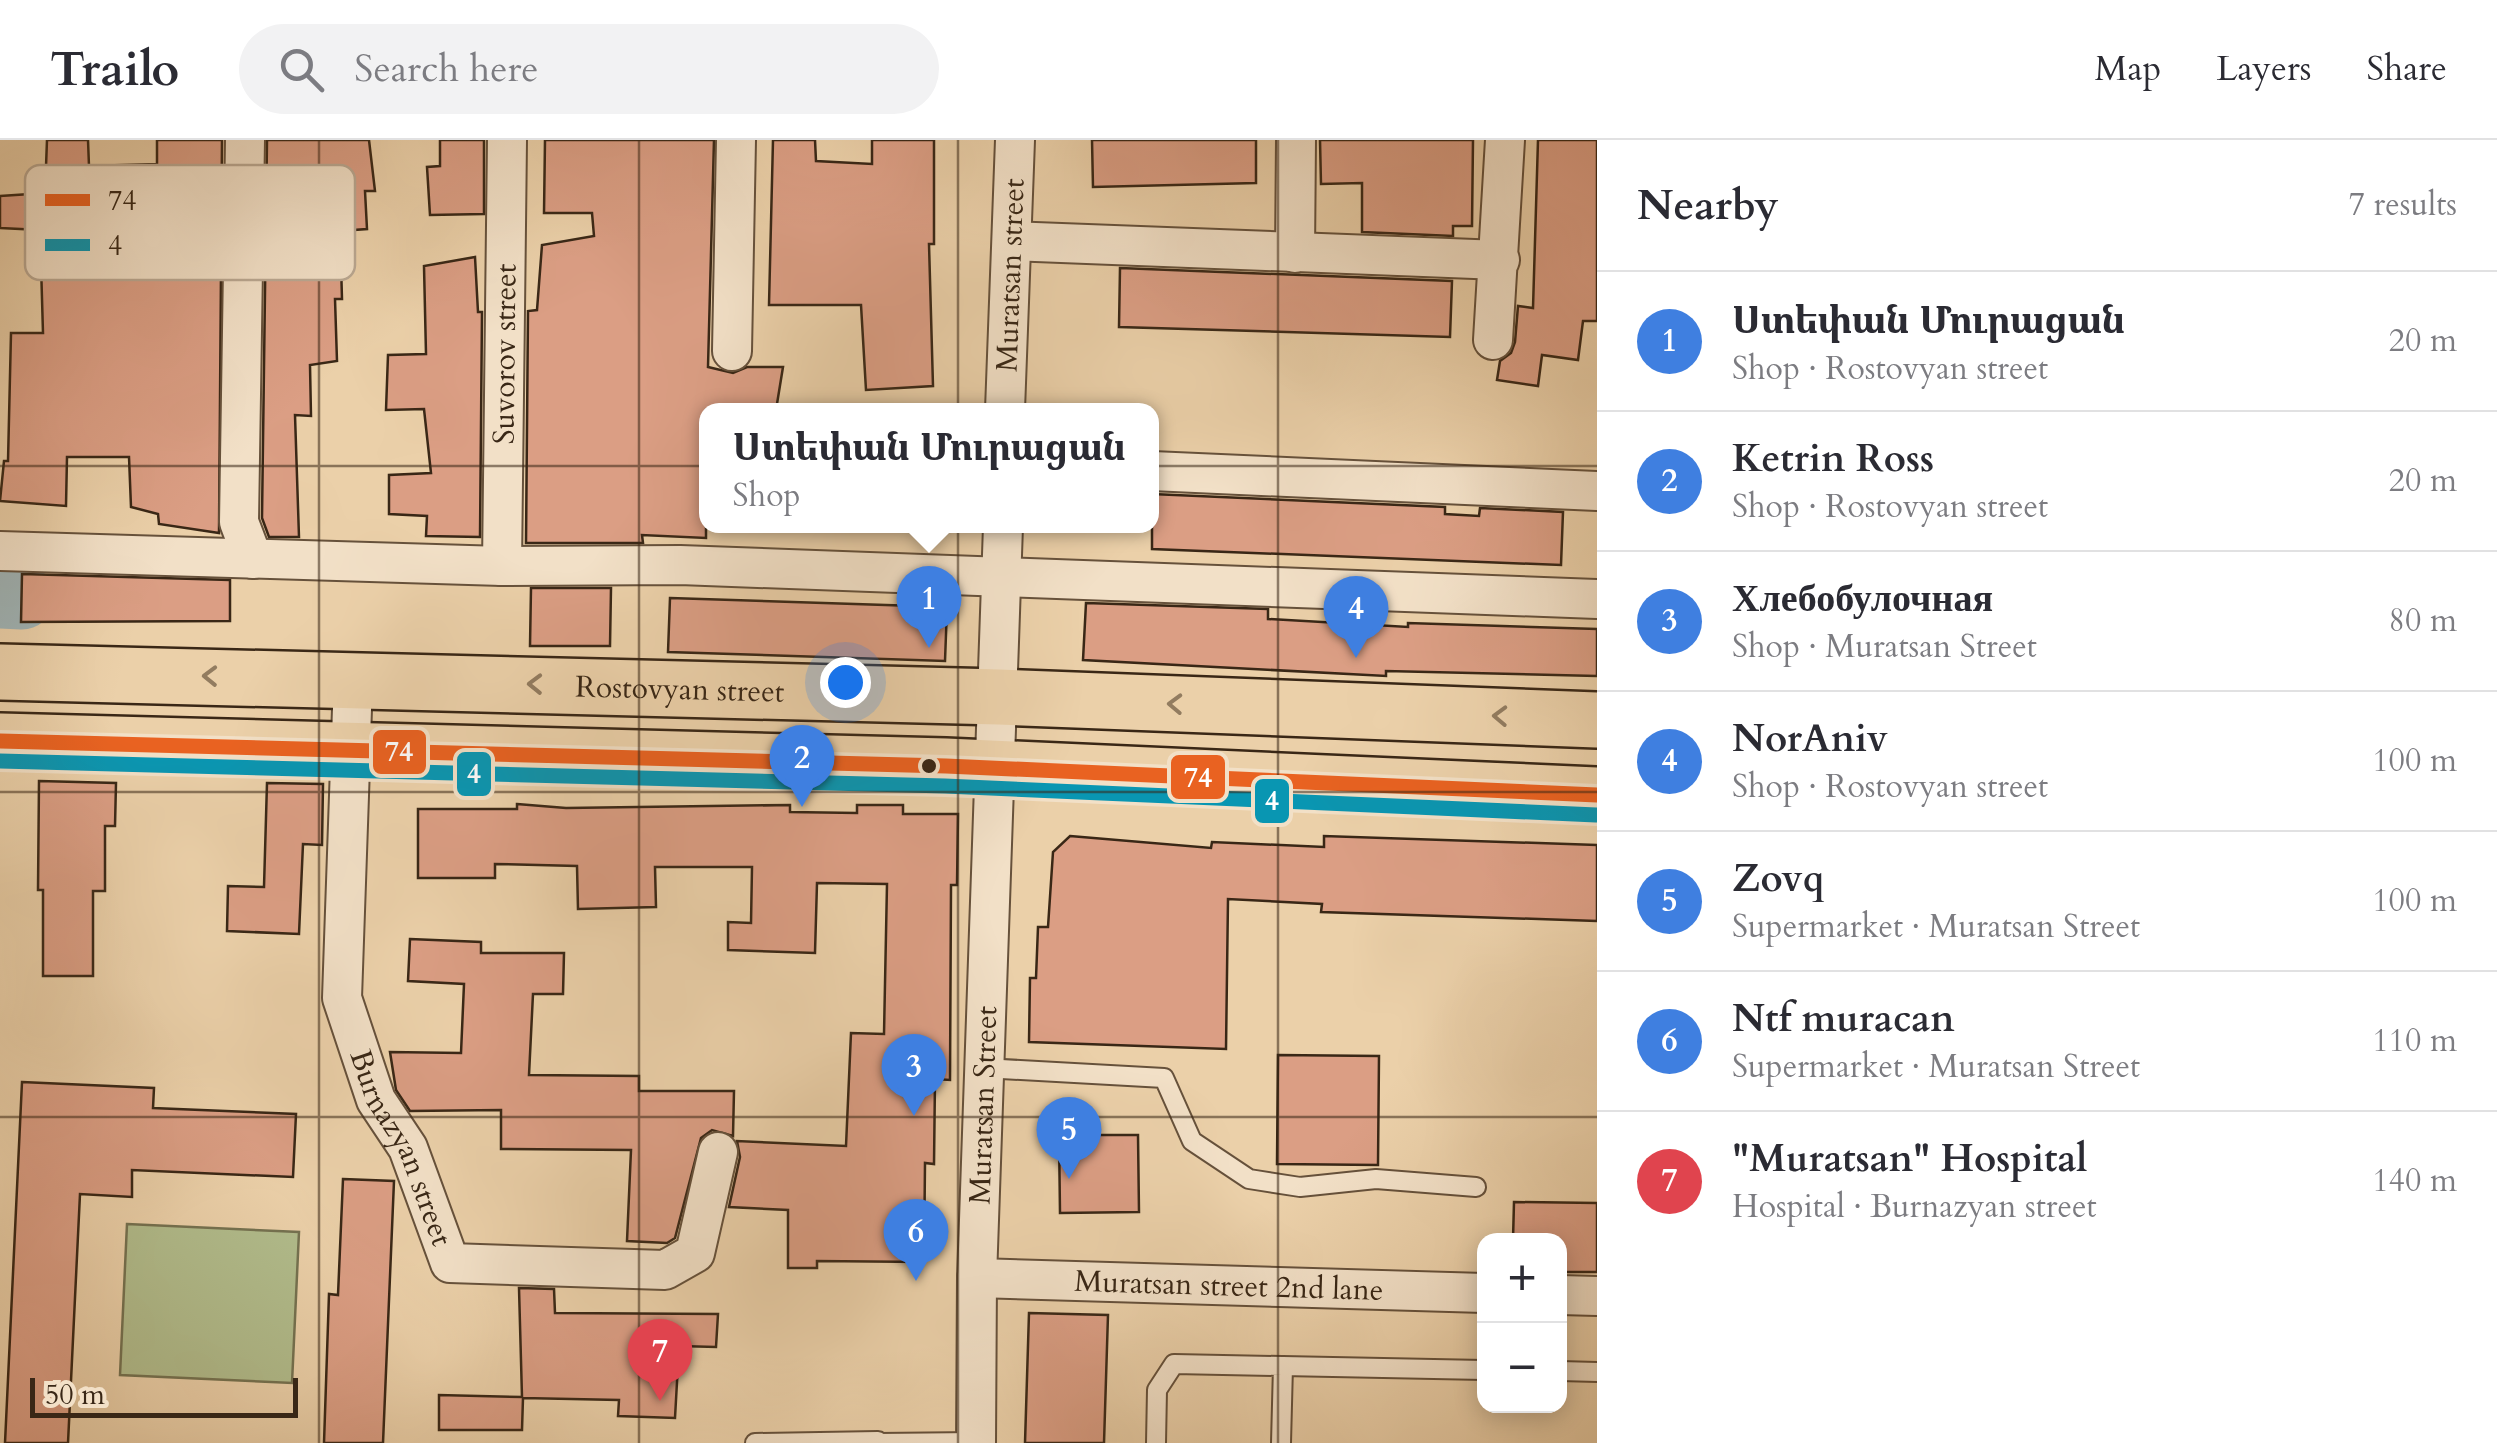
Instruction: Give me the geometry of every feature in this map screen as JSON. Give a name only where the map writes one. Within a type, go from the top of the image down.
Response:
[{"type":"main road","name":"Rostovyan street","points":[[0,672],[1000,697],[1597,720]]},
{"type":"main road","points":[[0,741],[997,768],[1597,795]]},
{"type":"street","points":[[245,140],[245,165]]},
{"type":"street","name":"Suvorov street","points":[[502,566],[506,140]]},
{"type":"street","points":[[732,351],[736,140]]},
{"type":"street","name":"Muratsan street","points":[[1006,403],[1015,140]]},
{"type":"street","points":[[1295,252],[1296,140]]},
{"type":"street","points":[[1493,340],[1505,140]]},
{"type":"street","points":[[1012,241],[1500,260]]},
{"type":"street","points":[[243,280],[239,522],[253,559]]},
{"type":"street","points":[[1159,471],[1597,491]]},
{"type":"street","points":[[997,768],[1003,533]]},
{"type":"street","points":[[0,552],[502,566],[680,565],[1597,599]]},
{"type":"street","name":"Burnazyan street","points":[[353,680],[342,998],[376,1100],[408,1148],[450,1263],[665,1270],[695,1252],[718,1152]]},
{"type":"street","name":"Muratsan Street","points":[[976,1443],[976,1278],[997,768]]},
{"type":"street","name":"Muratsan street 2nd lane","points":[[976,1278],[1477,1292]]},
{"type":"street","points":[[1567,1294],[1597,1296]]},
{"type":"lane","points":[[984,1068],[1164,1078],[1192,1140],[1249,1180],[1300,1186],[1376,1179],[1476,1188]]},
{"type":"lane","points":[[1156,1443],[1157,1390],[1174,1364],[1477,1370]]},
{"type":"lane","points":[[1281,1443],[1283,1366]]},
{"type":"lane","points":[[1567,1371],[1597,1372]]},
{"type":"lane","points":[[755,1443],[976,1443]]},
{"type":"green space","points":[[127,1224],[299,1232],[292,1383],[120,1375]]},
{"type":"building","points":[[47,140],[88,140],[89,165],[46,165]]},
{"type":"building","points":[[157,140],[222,140],[222,165],[123,165],[157,164]]},
{"type":"building","points":[[267,140],[369,140],[375,191],[365,191],[367,229],[355,230],[355,165],[267,165]]},
{"type":"building","points":[[440,140],[484,140],[484,214],[430,215],[427,167],[440,166]]},
{"type":"building","points":[[545,140],[714,140],[708,367],[733,373],[747,367],[783,367],[777,403],[699,403],[699,533],[706,533],[706,538],[642,535],[643,543],[526,543],[528,311],[537,310],[542,245],[594,236],[592,213],[544,213]]},
{"type":"building","points":[[773,140],[815,140],[816,161],[872,164],[872,140],[934,140],[934,244],[929,244],[933,386],[866,390],[861,305],[769,305]]},
{"type":"building","points":[[1092,140],[1256,140],[1256,183],[1093,187]]},
{"type":"building","points":[[1320,140],[1473,140],[1472,226],[1453,226],[1453,236],[1362,232],[1362,183],[1321,184]]},
{"type":"building","points":[[1538,140],[1597,140],[1597,321],[1583,321],[1578,360],[1542,355],[1538,386],[1497,380],[1500,361],[1511,353],[1515,342],[1518,306],[1533,308]]},
{"type":"building","points":[[25,194],[25,229],[0,228],[0,196]]},
{"type":"building","points":[[475,257],[478,312],[482,312],[480,537],[426,536],[427,516],[389,514],[389,475],[431,473],[424,409],[386,410],[388,355],[426,354],[424,266]]},
{"type":"building","points":[[1120,268],[1452,281],[1450,337],[1119,327]]},
{"type":"building","points":[[41,280],[221,280],[219,533],[159,524],[158,514],[131,507],[129,457],[67,457],[66,506],[0,501],[4,461],[8,461],[11,333],[43,333]]},
{"type":"building","points":[[265,280],[341,280],[342,299],[335,299],[337,361],[310,365],[311,416],[295,415],[299,537],[269,537],[262,518]]},
{"type":"building","points":[[1159,494],[1445,507],[1445,514],[1479,516],[1480,508],[1563,512],[1561,565],[1152,549],[1152,533],[1159,533]]},
{"type":"building","points":[[22,574],[230,580],[230,621],[21,622]]},
{"type":"building","points":[[531,588],[611,588],[610,646],[530,646]]},
{"type":"building","points":[[670,598],[947,607],[945,661],[668,652]]},
{"type":"building","points":[[1086,603],[1268,609],[1268,619],[1408,627],[1408,623],[1597,629],[1597,676],[1386,671],[1386,676],[1083,660]]},
{"type":"building","points":[[39,781],[116,783],[115,826],[105,826],[105,891],[93,891],[93,976],[43,976],[43,890],[38,890]]},
{"type":"building","points":[[267,783],[323,784],[322,845],[303,844],[299,934],[227,931],[228,886],[264,887]]},
{"type":"building","points":[[517,804],[566,808],[790,805],[790,812],[857,813],[857,805],[903,805],[903,814],[958,814],[957,885],[951,885],[950,1080],[935,1079],[934,1164],[925,1163],[924,1262],[817,1261],[817,1268],[788,1268],[788,1210],[729,1207],[740,1157],[737,1141],[846,1146],[851,1033],[884,1034],[887,884],[817,883],[815,953],[728,950],[728,922],[751,923],[752,867],[655,867],[656,907],[578,909],[577,866],[495,864],[495,878],[418,878],[418,809],[517,809]]},
{"type":"building","points":[[1070,836],[1211,848],[1212,842],[1324,847],[1324,836],[1597,845],[1597,921],[1321,912],[1322,904],[1228,899],[1226,1049],[1029,1042],[1030,978],[1036,978],[1038,927],[1048,927],[1053,852]]},
{"type":"building","points":[[410,939],[481,942],[481,953],[564,953],[563,994],[533,994],[529,1075],[639,1076],[639,1091],[734,1091],[733,1136],[712,1130],[701,1138],[675,1238],[667,1243],[627,1241],[631,1150],[501,1149],[501,1110],[410,1111],[396,1090],[390,1052],[461,1053],[464,984],[408,981]]},
{"type":"building","points":[[1278,1055],[1379,1056],[1378,1165],[1277,1164]]},
{"type":"building","points":[[22,1082],[154,1088],[153,1108],[296,1114],[293,1177],[132,1170],[132,1197],[80,1194],[68,1443],[5,1443]]},
{"type":"building","points":[[1059,1135],[1138,1135],[1139,1212],[1060,1213]]},
{"type":"building","points":[[343,1179],[394,1181],[383,1443],[324,1443],[329,1294],[338,1295]]},
{"type":"building","points":[[1514,1202],[1597,1203],[1597,1272],[1567,1272],[1567,1233],[1513,1233]]},
{"type":"building","points":[[519,1288],[554,1289],[555,1313],[718,1314],[716,1347],[679,1346],[675,1418],[618,1416],[619,1400],[523,1398],[522,1430],[439,1430],[439,1395],[522,1397]]},
{"type":"building","points":[[1029,1313],[1108,1315],[1104,1443],[1025,1443]]},
{"type":"waterway","points":[[0,596],[22,597]]},
{"type":"transit line","name":"74","points":[[0,741],[946,766],[1597,795]]},
{"type":"transit line","name":"4","points":[[0,761],[945,786],[1596,815]]},
{"type":"place","name":"Ստեփան Մուրացան","points":[[929,648]]},
{"type":"place","name":"NorAniv","points":[[1356,658]]},
{"type":"place","name":"Ketrin Ross","points":[[802,807]]},
{"type":"place","name":"Хлебобулочная","points":[[914,1116]]},
{"type":"place","name":"Zovq","points":[[1069,1179]]},
{"type":"place","name":"Ntf muracan","points":[[916,1281]]},
{"type":"place","name":"\"Muratsan\" Hospital","points":[[660,1401]]}]
